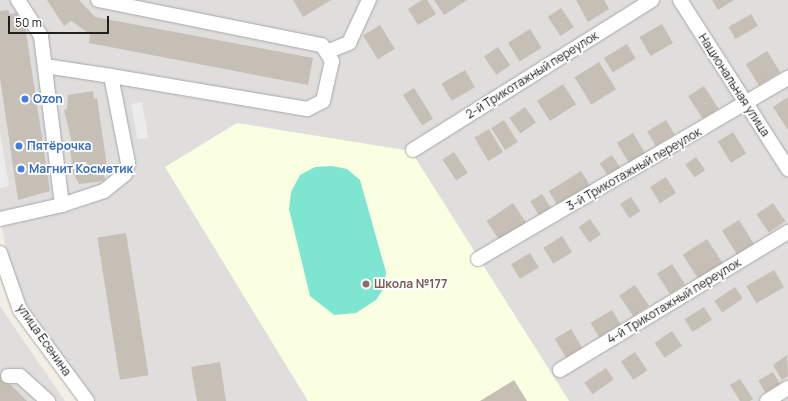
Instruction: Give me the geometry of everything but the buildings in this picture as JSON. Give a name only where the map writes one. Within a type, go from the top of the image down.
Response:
[{"type":"street","points":[[18,0],[40,30],[62,205]]},
{"type":"street","points":[[45,66],[307,108],[323,101],[332,61],[329,52],[322,44],[98,0]]},
{"type":"street","points":[[329,52],[349,43],[369,0]]},
{"type":"street","name":"2-й Трикотажный переулок","points":[[413,150],[652,0]]},
{"type":"street","name":"Национальная улица","points":[[680,0],[788,169]]},
{"type":"street","points":[[0,218],[62,205],[104,191],[128,169],[111,76]]},
{"type":"street","name":"3-й Трикотажный переулок","points":[[478,259],[746,104],[788,78]]},
{"type":"street","name":"4-й Трикотажный переулок","points":[[560,370],[788,232]]},
{"type":"street","name":"улица Есенина","points":[[0,257],[20,310],[87,401]]},
{"type":"street","points":[[8,376],[20,376],[48,401]]},
{"type":"street","points":[[767,401],[788,388]]},
{"type":"shaded area","points":[[0,0],[788,0],[788,401],[91,401],[33,316],[14,282],[5,245],[0,215]]},
{"type":"shaded area","points":[[142,102],[148,137],[137,139],[131,104]]},
{"type":"shaded area","name":"Школа №177","points":[[237,123],[411,151],[569,401],[308,401],[165,167]]},
{"type":"shaded area","points":[[0,132],[9,186],[0,188]]},
{"type":"shaded area","points":[[332,166],[347,169],[360,180],[386,272],[384,288],[376,300],[356,313],[334,315],[310,296],[289,209],[291,192],[300,175],[315,167]]},
{"type":"shaded area","points":[[0,306],[65,401],[0,401]]},
{"type":"place","name":"Ozon","points":[[25,99]]},
{"type":"place","name":"Пятёрочка","points":[[19,146]]},
{"type":"place","name":"Магнит Косметик","points":[[21,169]]},
{"type":"place","name":"Школа №177","points":[[366,284]]}]
